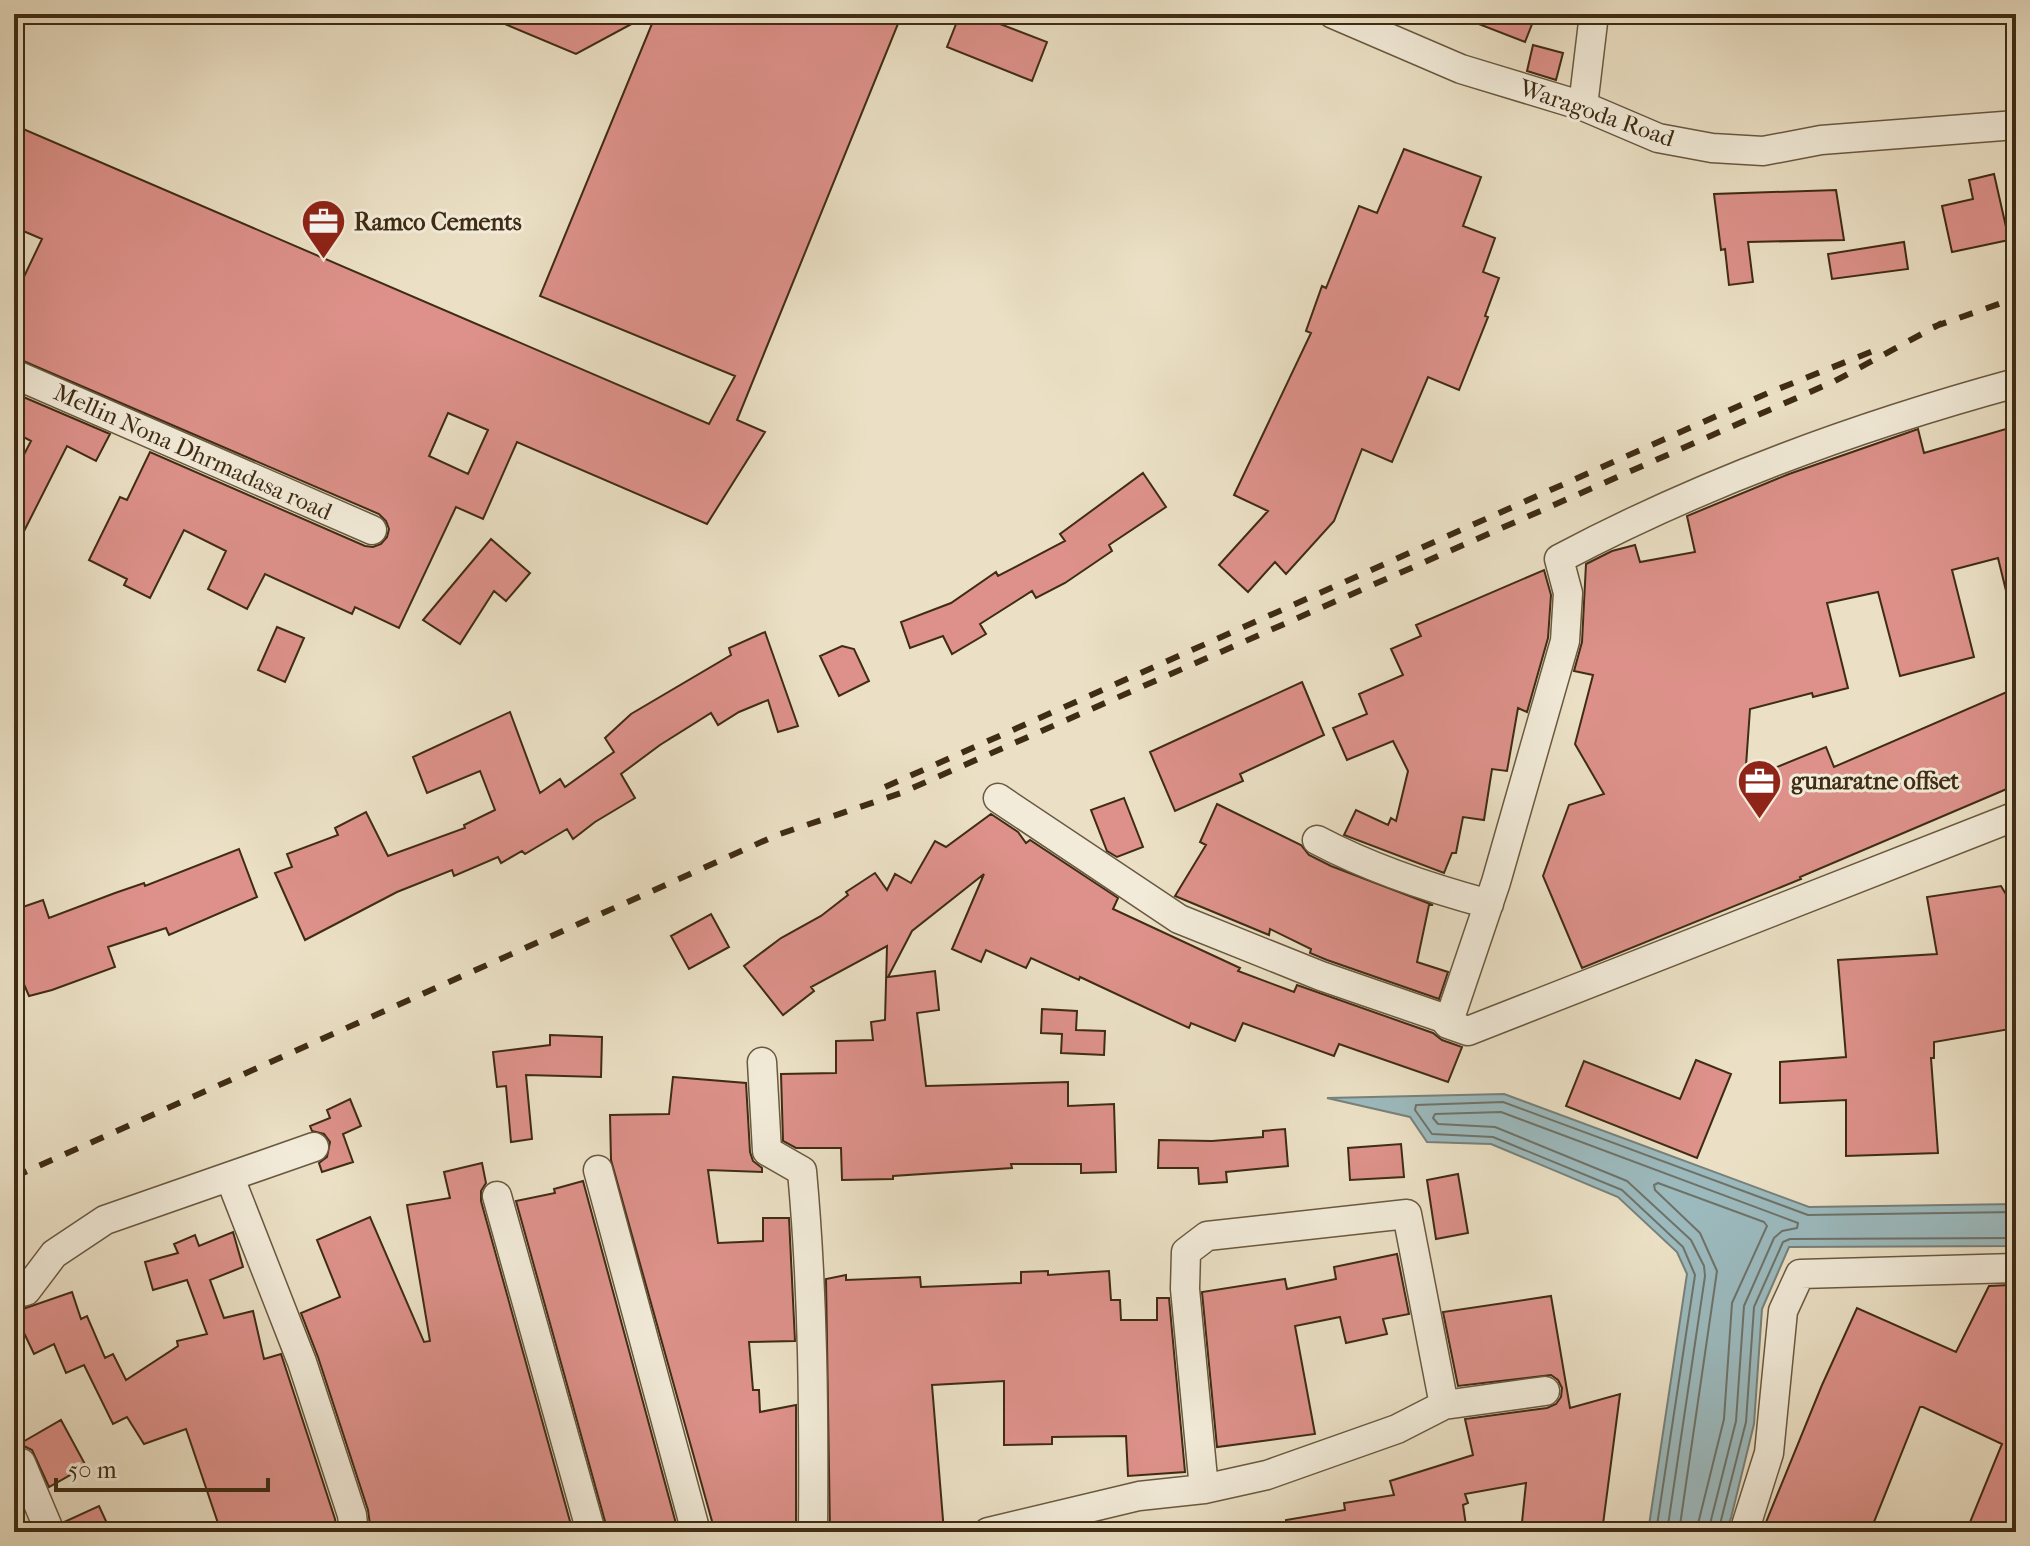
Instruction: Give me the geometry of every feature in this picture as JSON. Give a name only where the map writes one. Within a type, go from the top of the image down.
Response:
[{"type":"street","name":"Waragoda Road","points":[[1333,14],[1461,69],[1583,106],[1658,138],[1712,148],[1763,151],[1821,140],[2014,131]]},
{"type":"street","points":[[1583,106],[1594,14]]},
{"type":"street","name":"Mellin Nona Dhrmadasa road","points":[[14,374],[372,530]]},
{"type":"street","points":[[1448,1024],[1489,904],[1565,641],[1568,593],[1559,559],[1635,519],[1800,451],[1943,403],[2016,383]]},
{"type":"street","points":[[998,798],[1179,919],[1321,976],[1443,1018],[1448,1024],[1468,1031],[2016,816]]},
{"type":"street","points":[[1317,840],[1353,859],[1422,886],[1489,904]]},
{"type":"street","points":[[762,1062],[767,1151],[802,1171],[813,1411],[813,1532]]},
{"type":"street","points":[[14,1294],[26,1291],[54,1254],[105,1220],[314,1147]]},
{"type":"street","points":[[598,1170],[696,1532]]},
{"type":"street","points":[[230,1178],[302,1362],[352,1515],[354,1532]]},
{"type":"street","points":[[497,1196],[591,1532]]},
{"type":"street","points":[[1204,1489],[1185,1289],[1186,1252],[1207,1236],[1407,1214],[1444,1405]]},
{"type":"street","points":[[1744,1532],[1769,1453],[1783,1311],[1800,1274],[2016,1268]]},
{"type":"street","points":[[988,1532],[1139,1496],[1204,1489],[1267,1475],[1397,1429],[1444,1405],[1545,1391]]},
{"type":"street","points":[[21,1463],[50,1532]]},
{"type":"water","points":[[1504,1094],[1809,1207],[2016,1204],[2016,1246],[1789,1247],[1762,1309],[1754,1424],[1725,1532],[1648,1532],[1687,1274],[1677,1252],[1618,1197],[1491,1144],[1427,1142],[1410,1117],[1327,1098]]},
{"type":"building","points":[[481,14],[650,14],[576,54]]},
{"type":"building","points":[[656,14],[902,14],[737,420],[765,432],[707,524],[517,442],[483,519],[456,507],[399,628],[355,607],[352,614],[265,574],[247,609],[208,589],[226,551],[184,530],[150,598],[124,585],[127,579],[89,560],[120,497],[127,500],[150,452],[365,546],[381,544],[389,529],[379,514],[14,357],[14,283],[20,285],[42,239],[14,227],[14,125],[709,424],[735,376],[540,296]],"holes":[[[448,413],[488,430],[468,474],[429,456]]]},
{"type":"building","points":[[960,14],[974,14],[1047,42],[1032,81],[947,47]]},
{"type":"building","points":[[1459,14],[1536,14],[1525,42]]},
{"type":"building","points":[[1533,45],[1563,53],[1556,80],[1527,71]]},
{"type":"building","points":[[1404,149],[1481,177],[1463,226],[1495,238],[1483,272],[1499,278],[1485,316],[1488,317],[1459,390],[1428,377],[1392,462],[1362,449],[1334,521],[1286,574],[1275,562],[1248,592],[1219,565],[1268,511],[1234,495],[1311,333],[1306,331],[1322,286],[1326,288],[1359,206],[1377,213]]},
{"type":"building","points":[[1994,174],[2009,240],[1952,252],[1942,206],[1973,199],[1969,180]]},
{"type":"building","points":[[1836,190],[1844,240],[1748,242],[1753,282],[1729,285],[1714,194]]},
{"type":"building","points":[[1904,242],[1908,269],[1832,279],[1828,254]]},
{"type":"building","points":[[14,393],[110,434],[96,461],[67,446],[14,551],[14,474],[31,441],[14,432]]},
{"type":"building","points":[[2016,426],[2016,598],[2008,599],[1998,558],[1952,570],[1974,657],[1900,676],[1878,592],[1827,603],[1848,688],[1813,697],[1812,693],[1750,709],[1745,780],[1826,747],[1834,767],[2016,688],[2016,785],[1801,879],[1582,968],[1543,876],[1569,805],[1604,794],[1575,744],[1593,675],[1574,671],[1582,642],[1586,564],[1612,551],[1635,545],[1640,562],[1695,552],[1687,516],[1789,474],[1918,429],[1924,453]]},
{"type":"building","points":[[1143,473],[1166,507],[1109,545],[1112,551],[1065,583],[1036,598],[1032,591],[980,624],[986,634],[952,654],[943,636],[910,648],[901,622],[951,603],[996,572],[998,576],[1065,541],[1060,534]]},
{"type":"building","points":[[491,539],[530,573],[506,601],[494,591],[460,644],[423,620]]},
{"type":"building","points":[[1544,570],[1551,595],[1548,638],[1527,712],[1518,708],[1507,771],[1492,769],[1484,820],[1463,817],[1456,853],[1452,853],[1444,873],[1344,835],[1356,810],[1388,825],[1391,818],[1396,821],[1408,771],[1393,741],[1347,760],[1333,728],[1367,714],[1359,694],[1403,675],[1391,649],[1421,636],[1416,625]]},
{"type":"building","points":[[277,627],[304,638],[285,682],[258,670]]},
{"type":"building","points":[[765,632],[798,726],[778,732],[768,700],[718,725],[711,713],[621,774],[635,798],[573,839],[567,829],[525,854],[522,851],[501,863],[498,857],[454,876],[452,870],[397,892],[305,940],[275,873],[292,867],[287,854],[338,835],[335,828],[366,812],[388,856],[465,828],[464,825],[495,810],[480,771],[427,793],[413,757],[510,712],[540,793],[560,779],[565,787],[614,752],[605,738],[631,714],[731,655],[729,648]]},
{"type":"building","points":[[842,646],[854,649],[869,681],[839,696],[820,656]]},
{"type":"building","points":[[1302,682],[1324,735],[1240,774],[1243,781],[1175,811],[1150,752]]},
{"type":"building","points":[[1124,798],[1143,847],[1117,857],[1107,851],[1091,810]]},
{"type":"building","points":[[1217,804],[1301,845],[1309,855],[1331,866],[1433,905],[1429,905],[1417,962],[1448,972],[1439,999],[1327,960],[1270,929],[1269,935],[1175,896],[1206,845],[1200,842]]},
{"type":"building","points":[[991,814],[1018,832],[1026,843],[1030,840],[1118,898],[1113,909],[1240,968],[1238,971],[1294,992],[1297,985],[1433,1033],[1462,1047],[1448,1082],[1339,1044],[1334,1056],[1243,1023],[1235,1041],[1191,1023],[1189,1028],[1080,977],[1079,980],[1031,958],[1026,968],[986,950],[981,962],[952,949],[984,874],[912,931],[888,977],[935,971],[939,1010],[917,1013],[926,1086],[1068,1082],[1068,1106],[1114,1104],[1116,1172],[1081,1173],[1081,1164],[1011,1164],[1012,1168],[893,1176],[893,1179],[842,1180],[841,1148],[796,1148],[783,1141],[781,1074],[836,1073],[836,1041],[873,1040],[871,1022],[885,1020],[887,946],[811,987],[814,991],[783,1015],[744,966],[781,938],[821,916],[848,895],[846,892],[875,873],[887,890],[895,874],[911,883],[935,841],[946,847]]},
{"type":"building","points":[[239,849],[257,897],[169,935],[166,928],[108,947],[115,967],[52,990],[29,996],[23,982],[14,985],[14,910],[43,900],[49,918],[144,883],[145,886]]},
{"type":"building","points":[[2001,886],[2013,906],[2016,931],[2016,1028],[1934,1042],[1934,1058],[1931,1058],[1938,1153],[1846,1156],[1846,1100],[1780,1103],[1780,1062],[1846,1057],[1838,960],[1937,954],[1927,897]]},
{"type":"building","points":[[711,914],[729,947],[689,969],[671,936]]},
{"type":"building","points":[[1042,1009],[1077,1011],[1076,1030],[1105,1031],[1104,1055],[1061,1053],[1062,1034],[1041,1033]]},
{"type":"building","points":[[550,1035],[602,1037],[601,1077],[526,1075],[532,1139],[511,1142],[506,1086],[497,1087],[493,1052],[550,1045]]},
{"type":"building","points":[[1696,1060],[1731,1074],[1697,1158],[1566,1106],[1584,1061],[1680,1099]]},
{"type":"building","points":[[673,1077],[746,1083],[750,1152],[762,1172],[708,1170],[718,1243],[763,1241],[763,1218],[789,1218],[795,1341],[749,1342],[753,1390],[759,1390],[760,1412],[796,1405],[796,1532],[715,1532],[611,1160],[610,1115],[669,1114]]},
{"type":"building","points":[[350,1099],[361,1126],[343,1134],[353,1162],[322,1172],[319,1163],[327,1157],[330,1142],[324,1134],[312,1131],[310,1126],[330,1118],[327,1110]]},
{"type":"building","points":[[1285,1129],[1288,1166],[1226,1172],[1227,1182],[1199,1184],[1198,1168],[1158,1168],[1159,1140],[1212,1141],[1263,1137],[1263,1131]]},
{"type":"building","points":[[1401,1144],[1404,1177],[1350,1180],[1348,1148]]},
{"type":"building","points":[[482,1163],[486,1183],[481,1191],[481,1201],[573,1532],[371,1532],[368,1510],[301,1313],[340,1297],[317,1240],[370,1217],[424,1342],[430,1341],[407,1205],[450,1198],[444,1172]]},
{"type":"building","points":[[1458,1174],[1468,1233],[1436,1239],[1427,1180]]},
{"type":"building","points":[[583,1181],[678,1531],[675,1532],[656,1532],[655,1526],[631,1532],[608,1532],[516,1201],[555,1193],[554,1189]]},
{"type":"building","points":[[233,1232],[243,1267],[210,1280],[224,1318],[253,1311],[264,1359],[281,1354],[337,1532],[221,1532],[186,1429],[144,1444],[127,1417],[113,1424],[84,1365],[66,1373],[54,1344],[34,1354],[14,1312],[72,1292],[81,1319],[87,1316],[105,1358],[113,1354],[126,1380],[178,1346],[177,1341],[207,1334],[187,1280],[153,1290],[145,1262],[178,1253],[174,1244],[195,1235],[199,1246]]},
{"type":"building","points":[[1397,1254],[1409,1314],[1383,1319],[1387,1334],[1346,1343],[1340,1317],[1295,1326],[1315,1434],[1217,1447],[1202,1292],[1285,1279],[1287,1289],[1336,1279],[1334,1267]]},
{"type":"building","points":[[1048,1271],[1048,1275],[1109,1271],[1111,1300],[1120,1300],[1121,1320],[1157,1320],[1157,1298],[1169,1298],[1185,1472],[1128,1476],[1126,1436],[1052,1437],[1052,1444],[1004,1445],[1004,1381],[932,1385],[944,1532],[830,1532],[826,1279],[846,1275],[846,1280],[920,1277],[921,1287],[1021,1283],[1021,1272]]},
{"type":"building","points":[[2009,1285],[2016,1289],[2016,1532],[1966,1532],[2002,1444],[1920,1407],[1870,1532],[1762,1532],[1857,1308],[1956,1352],[1989,1286]]},
{"type":"building","points":[[1551,1296],[1570,1408],[1620,1394],[1602,1532],[1521,1532],[1526,1483],[1465,1494],[1468,1503],[1463,1505],[1467,1532],[1287,1532],[1286,1520],[1345,1510],[1344,1503],[1394,1495],[1390,1481],[1473,1455],[1465,1419],[1547,1408],[1556,1404],[1562,1388],[1551,1375],[1458,1386],[1443,1312]]},
{"type":"building","points":[[61,1420],[86,1466],[49,1487],[32,1450],[24,1446],[14,1447]]},
{"type":"building","points":[[99,1506],[111,1532],[67,1532],[64,1522]]},
{"type":"railway","points":[[1933,327],[2016,298]]},
{"type":"railway","points":[[14,1177],[777,835],[901,793],[1835,381],[1942,323]]},
{"type":"railway","points":[[885,787],[1768,393],[1873,351]]},
{"type":"place","name":"Ramco Cements","points":[[323,261]]},
{"type":"place","name":"gunaratne offset","points":[[1760,820]]}]
